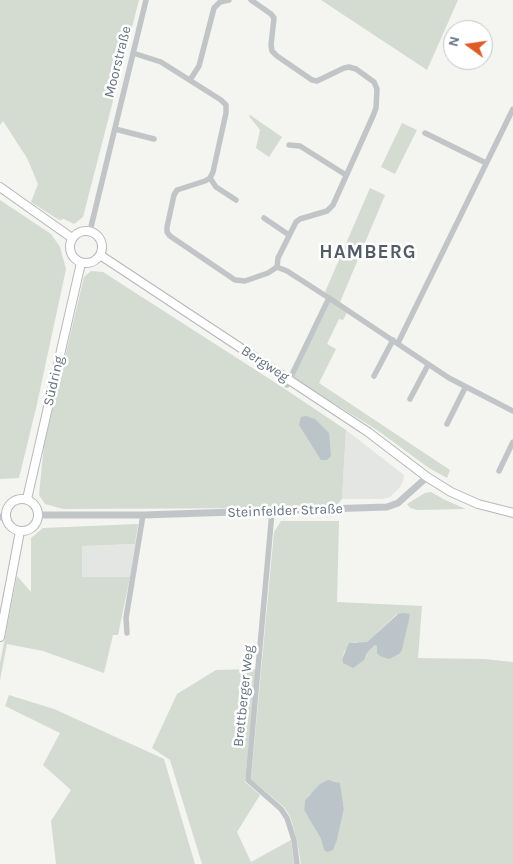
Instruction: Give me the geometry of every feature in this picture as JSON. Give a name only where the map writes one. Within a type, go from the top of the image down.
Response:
[{"type":"main road","points":[[0,187],[72,238]]},
{"type":"main road","points":[[81,231],[90,231],[100,239],[102,247],[100,256],[90,263],[81,262],[76,260],[71,253],[70,243],[72,238],[81,231]]},
{"type":"main road","name":"Bergweg","points":[[100,256],[288,382],[368,432],[427,477]]},
{"type":"main road","name":"Südring","points":[[27,500],[81,262]]},
{"type":"main road","points":[[427,477],[451,492],[478,504],[513,513]]},
{"type":"main road","points":[[19,499],[27,500],[35,505],[39,515],[35,526],[28,531],[20,531],[11,527],[3,517],[12,502],[19,499]]},
{"type":"main road","points":[[0,637],[20,531]]},
{"type":"street","name":"Moorstraße","points":[[90,231],[146,0]]},
{"type":"street","points":[[190,80],[199,66],[216,2],[229,0]]},
{"type":"street","points":[[133,53],[161,62],[222,100],[226,105],[226,114],[213,172],[210,178],[177,190],[174,195],[167,232],[170,236],[240,282],[268,273],[277,267],[278,258],[294,225],[300,219],[331,208],[374,114],[377,90],[374,82],[349,67],[317,81],[312,80],[276,56],[272,52],[271,45],[274,18],[272,14],[251,0]]},
{"type":"street","points":[[374,376],[395,342],[513,109]]},
{"type":"street","points":[[115,129],[154,139]]},
{"type":"street","points":[[425,133],[486,163]]},
{"type":"street","points":[[289,145],[300,146],[346,175]]},
{"type":"street","points":[[210,178],[216,187],[236,200]]},
{"type":"street","points":[[264,218],[289,234]]},
{"type":"street","points":[[277,267],[287,271],[329,298],[465,388],[513,411]]},
{"type":"street","points":[[288,382],[329,298]]},
{"type":"street","points":[[410,400],[428,365]]},
{"type":"street","points":[[447,424],[465,388]]},
{"type":"street","points":[[499,471],[513,442]]},
{"type":"street","name":"Steinfelder Straße","points":[[39,515],[143,515],[387,507],[398,503],[427,477]]},
{"type":"street","name":"Brettberger Weg","points":[[272,512],[248,780],[281,809],[287,818],[294,840],[297,864]]},
{"type":"street","points":[[127,633],[126,618],[143,515]]},
{"type":"shaded area","points":[[0,0],[139,0],[83,217],[74,224],[64,219],[59,220],[31,202],[38,184],[27,158],[3,121],[0,125]]},
{"type":"shaded area","points":[[321,0],[458,0],[449,20],[443,20],[443,34],[427,70]]},
{"type":"shaded area","points":[[250,115],[282,137],[269,157],[256,148],[260,130]]},
{"type":"shaded area","points":[[402,123],[417,130],[395,174],[381,167]]},
{"type":"shaded area","points":[[370,188],[385,195],[338,307],[347,313],[343,320],[339,319],[327,344],[336,349],[319,383],[450,470],[447,478],[429,468],[377,430],[293,378],[332,298],[325,292]]},
{"type":"shaded area","points":[[0,200],[51,234],[60,247],[66,269],[19,478],[0,479]]},
{"type":"shaded area","points":[[91,271],[103,272],[346,430],[342,499],[336,506],[63,509],[45,504],[39,495],[44,445],[84,277]]},
{"type":"shaded area","points":[[306,416],[315,419],[329,433],[331,456],[327,460],[321,460],[299,425],[301,417]]},
{"type":"shaded area","points":[[346,430],[404,475],[400,487],[390,497],[383,499],[342,499]]},
{"type":"shaded area","points":[[431,492],[466,509],[417,510],[410,508],[407,504],[425,493]]},
{"type":"shaded area","points":[[281,521],[339,521],[337,602],[422,606],[418,658],[484,659],[513,662],[513,864],[301,864],[290,816],[284,807],[251,779],[274,532]],"holes":[[[397,614],[410,614],[402,650],[377,653],[377,646],[375,645],[366,656],[343,663],[344,652],[354,642],[367,642]],[[334,781],[340,784],[344,809],[337,840],[332,850],[324,850],[321,839],[304,810],[305,800],[310,794]]]},
{"type":"shaded area","points":[[138,524],[135,544],[82,546],[82,577],[130,577],[118,635],[113,635],[104,673],[43,651],[7,644],[0,680],[0,663],[17,576],[31,592],[31,538],[43,528]]},
{"type":"shaded area","points":[[135,544],[130,577],[82,577],[82,546]]},
{"type":"shaded area","points":[[398,614],[410,614],[402,650],[399,654],[389,659],[380,656],[375,645],[367,653],[364,660],[353,668],[343,663],[342,659],[349,643],[367,642]]},
{"type":"shaded area","points":[[256,669],[245,782],[260,795],[237,832],[251,862],[291,840],[294,864],[202,864],[170,760],[152,748],[177,694],[216,670]]},
{"type":"shaded area","points":[[9,695],[54,709],[164,759],[195,864],[56,864],[51,821],[71,790],[43,765],[60,733],[5,706]]},
{"type":"shaded area","points":[[328,780],[340,783],[344,809],[337,840],[333,850],[327,852],[324,850],[321,839],[304,810],[305,800],[320,784]]},
{"type":"district","name":"HAMBERG","points":[[368,253]]}]
